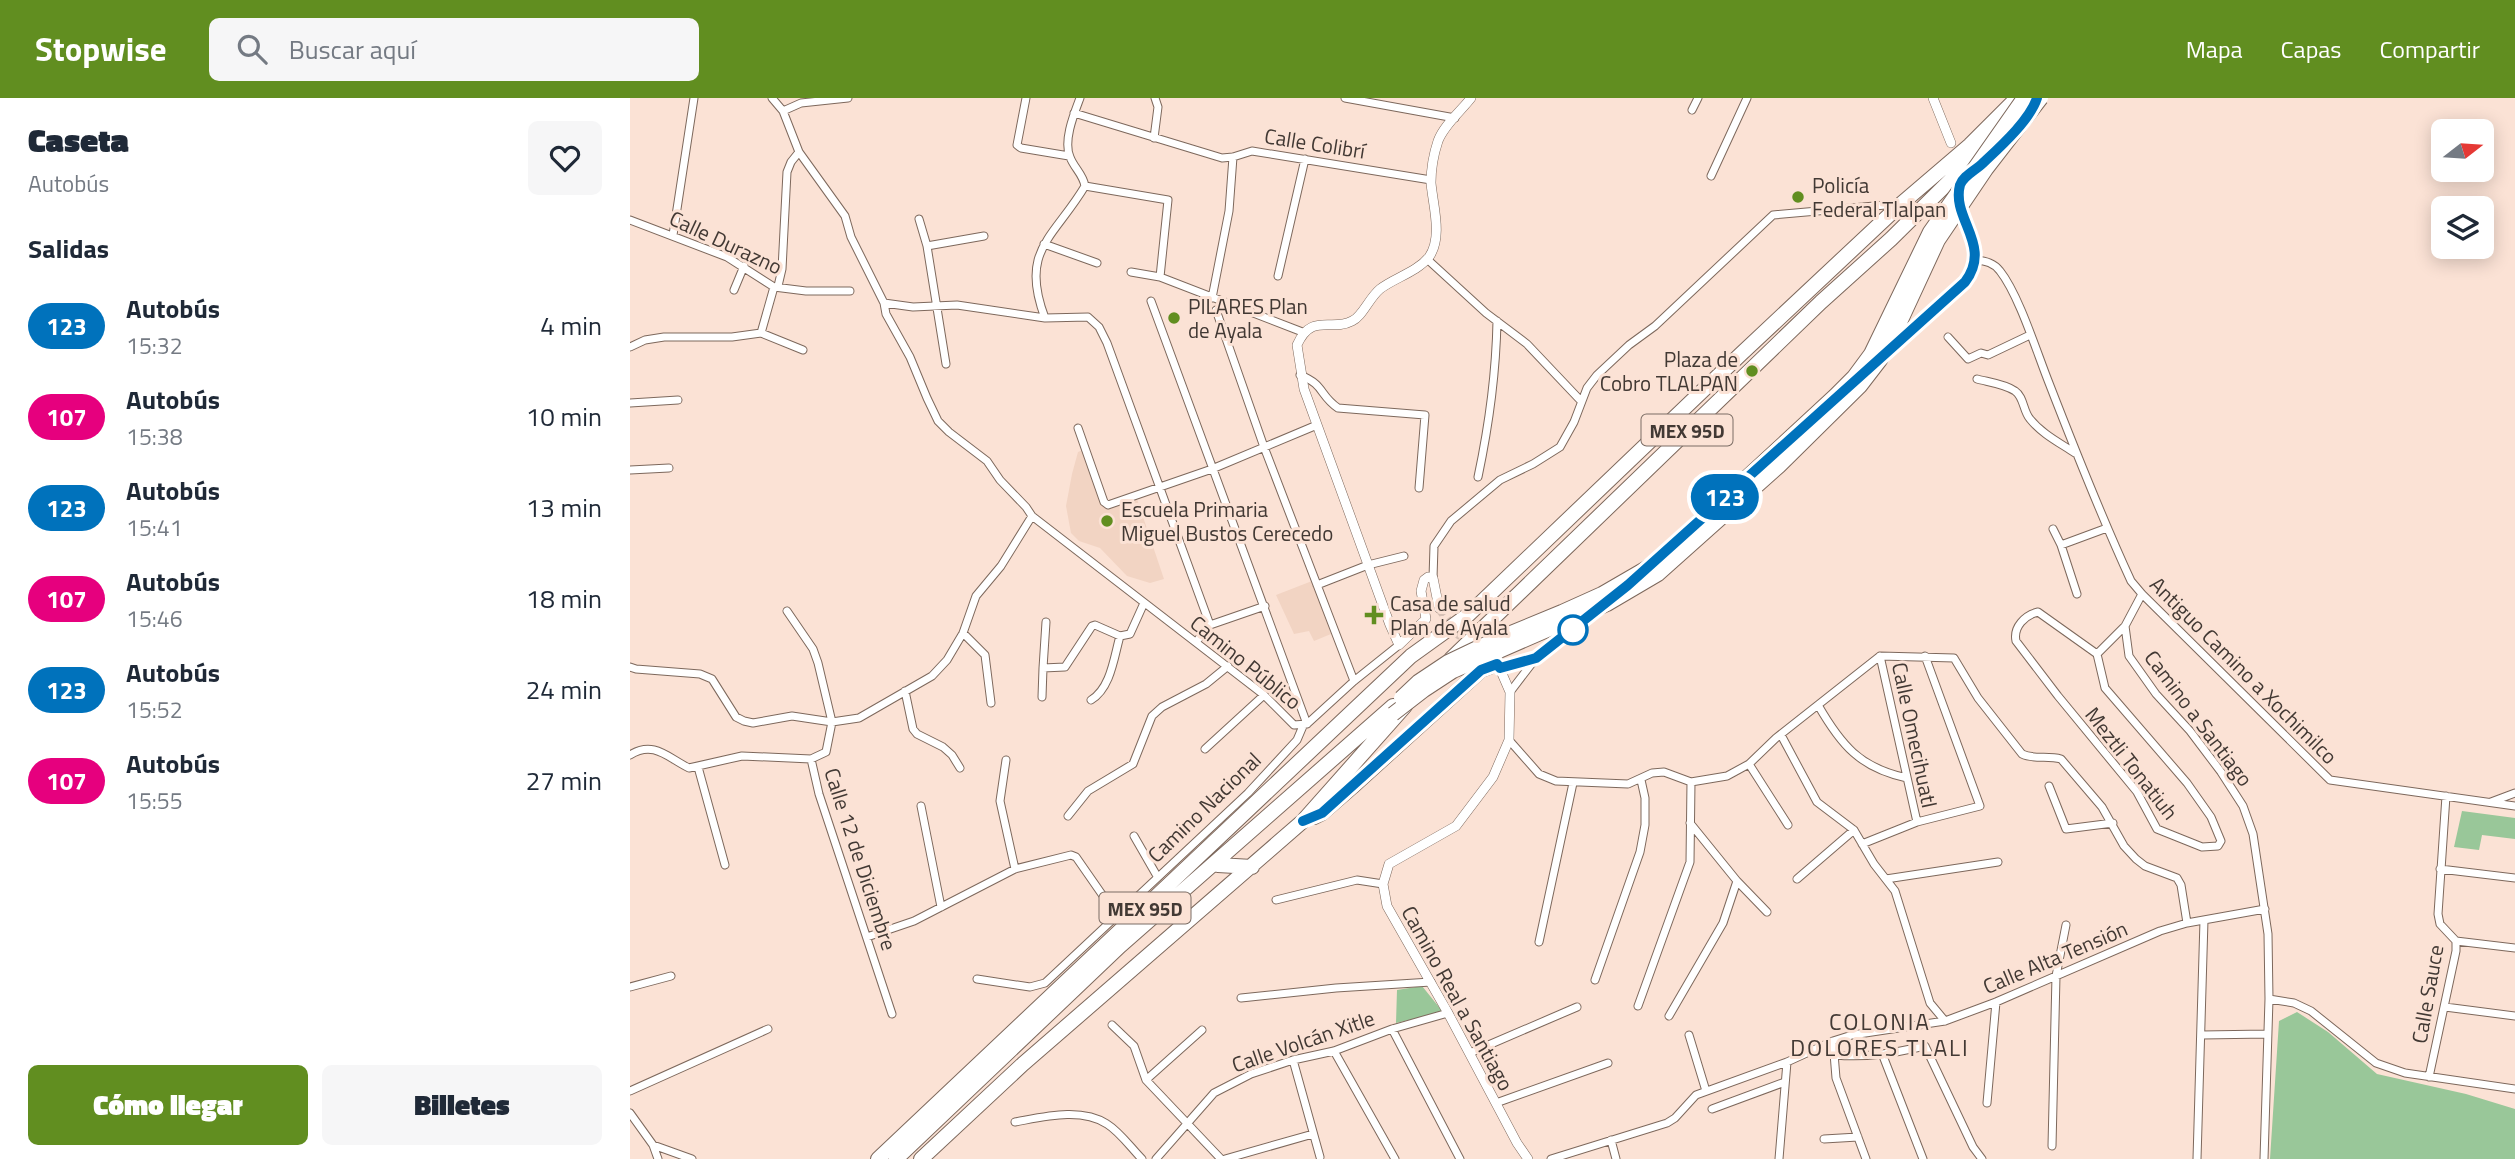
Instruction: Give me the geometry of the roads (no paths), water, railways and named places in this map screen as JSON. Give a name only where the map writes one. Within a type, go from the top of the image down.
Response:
[{"type":"highway","name":"MEX 95D","points":[[878,1159],[1411,656],[1468,615],[1901,204],[1969,145],[2017,98]]},
{"type":"highway","points":[[1023,1065],[1037,1038],[1061,1010],[1127,944],[1450,667],[1493,640],[1602,594],[1652,565],[1835,396],[1871,354],[1930,233],[2024,98]]},
{"type":"highway","name":"MEX 95D","points":[[921,1159],[1023,1065],[1303,821],[1424,684],[1781,340],[1900,231],[2031,98]]},
{"type":"highway","points":[[896,1159],[1120,946],[1418,682],[1607,604],[1658,574],[1788,457],[1860,386],[1880,360],[1938,240],[2039,98]]},
{"type":"highway","points":[[1303,821],[1322,813],[1481,670],[1497,664]]},
{"type":"highway","points":[[1218,865],[1252,867]]},
{"type":"street","points":[[673,235],[694,98]]},
{"type":"street","name":"Camino Público","points":[[772,98],[783,111],[799,152],[845,216],[851,237],[884,303],[886,314],[911,357],[938,421],[987,461],[1032,516],[1228,666],[1294,724],[1305,725],[1426,619],[1422,592],[1424,580],[1427,577],[1433,578]]},
{"type":"street","points":[[783,111],[801,103],[848,98]]},
{"type":"street","points":[[1026,98],[1017,145],[1021,148],[1069,156]]},
{"type":"street","points":[[1045,318],[1035,281],[1044,244],[1085,186],[1083,177],[1069,156],[1069,135],[1080,98]]},
{"type":"street","points":[[1154,98],[1158,107],[1154,138]]},
{"type":"street","points":[[1345,98],[1455,118]]},
{"type":"street","points":[[1399,645],[1300,375],[1297,345],[1305,332],[1324,323],[1349,323],[1357,318],[1368,299],[1381,288],[1427,259],[1433,250],[1436,229],[1431,180],[1438,140],[1471,98]]},
{"type":"street","points":[[1692,110],[1698,98]]},
{"type":"street","points":[[1711,176],[1747,98]]},
{"type":"street","points":[[1933,98],[1951,143]]},
{"type":"street","points":[[1510,692],[1536,658],[1628,585],[1965,282],[1976,260],[1958,195],[1961,181],[1985,162],[2033,110],[2039,98]]},
{"type":"street","name":"Calle Colibrí","points":[[1074,113],[1222,158],[1252,151],[1431,180]]},
{"type":"street","points":[[761,333],[782,269],[787,172],[799,152]]},
{"type":"street","points":[[1212,298],[1229,211],[1233,157]]},
{"type":"street","points":[[1278,276],[1305,159]]},
{"type":"street","points":[[1085,186],[1168,200],[1160,277]]},
{"type":"street","points":[[1439,608],[1433,578],[1434,546],[1451,521],[1500,480],[1560,447],[1574,422],[1581,401],[1597,375],[1629,345],[1655,326],[1773,215],[1901,204]]},
{"type":"street","points":[[919,219],[927,246],[946,364]]},
{"type":"street","name":"Calle Durazno","points":[[630,220],[673,235],[744,266],[776,287],[850,292]]},
{"type":"street","points":[[927,246],[984,236]]},
{"type":"street","points":[[1044,244],[1097,263]]},
{"type":"street","points":[[1427,259],[1527,344],[1581,401]]},
{"type":"street","name":"Antiguo Camino a Xochimilco","points":[[1976,260],[1987,261],[1998,268],[2007,282],[2107,528],[2131,581],[2142,594],[2330,780],[2515,806]]},
{"type":"street","points":[[734,290],[744,266]]},
{"type":"street","points":[[1131,272],[1160,277],[1305,332]]},
{"type":"street","points":[[1151,301],[1265,606],[1305,725]]},
{"type":"street","points":[[884,303],[913,307],[957,304],[1045,318],[1088,317],[1099,327],[1210,625]]},
{"type":"street","points":[[1216,310],[1264,447],[1354,681]]},
{"type":"street","points":[[1478,477],[1492,409],[1497,366],[1497,321]]},
{"type":"street","points":[[630,347],[645,340],[664,337],[732,337],[761,333],[803,350]]},
{"type":"street","points":[[1948,337],[1968,359],[1981,353],[1988,355],[2030,335]]},
{"type":"street","points":[[1300,375],[1318,384],[1328,401],[1338,408],[1425,415],[1419,488]]},
{"type":"street","points":[[1977,379],[2015,391],[2022,398],[2022,408],[2032,421],[2049,436],[2076,453]]},
{"type":"street","points":[[630,403],[678,400]]},
{"type":"street","points":[[1078,428],[1104,502],[1108,505],[1212,469],[1317,425]]},
{"type":"street","points":[[630,470],[669,468]]},
{"type":"street","points":[[630,667],[700,674],[712,680],[736,717],[744,722],[753,723],[792,716],[832,722],[859,718],[932,676],[947,660],[963,633],[976,596],[1001,566],[1032,516]]},
{"type":"street","points":[[2061,545],[2107,528]]},
{"type":"street","points":[[2053,529],[2077,594]]},
{"type":"street","points":[[1317,585],[1368,565],[1404,556]]},
{"type":"street","points":[[2097,654],[2125,626],[2142,594]]},
{"type":"street","points":[[1043,668],[1069,665],[1092,626],[1121,636],[1130,634],[1144,603]]},
{"type":"street","points":[[1196,642],[1210,625],[1265,606]]},
{"type":"street","points":[[787,611],[813,649],[832,722]]},
{"type":"street","name":"Meztli Tonatiuh","points":[[2038,612],[2097,654],[2105,688],[2187,783],[2217,829],[2221,841],[2218,845],[2202,847],[2157,830],[2137,792],[2016,641],[2017,627],[2029,614],[2038,612]]},
{"type":"street","points":[[1042,697],[1046,622]]},
{"type":"street","name":"Camino a Santiago","points":[[2125,626],[2129,656],[2137,670],[2190,731],[2243,806],[2253,834],[2268,934],[2269,999],[2264,1159]]},
{"type":"street","points":[[963,633],[985,655],[991,703]]},
{"type":"street","points":[[1091,700],[1102,691],[1121,636]]},
{"type":"street","points":[[1509,740],[1539,774],[1556,781],[1628,784],[1652,773],[1664,772],[1691,782],[1727,776],[1749,764],[1880,656],[1947,656],[1954,658],[1959,664],[1979,698],[2022,754],[2029,758],[2061,759],[2113,823],[2124,846],[2136,859],[2145,866],[2177,878],[2181,886],[2187,923]]},
{"type":"street","name":"Calle Omecihuatl","points":[[1880,656],[1917,822]]},
{"type":"street","points":[[1862,844],[1917,822],[1980,806],[1925,656]]},
{"type":"street","points":[[1276,900],[1357,880],[1383,884],[1390,864],[1456,826],[1493,777],[1509,740],[1510,692],[1497,664],[1536,658]]},
{"type":"street","points":[[1068,816],[1087,791],[1133,764],[1152,716],[1161,708],[1206,684],[1228,666]]},
{"type":"street","points":[[905,691],[913,729],[917,734],[943,747],[960,768]]},
{"type":"street","points":[[1205,750],[1264,695]]},
{"type":"street","points":[[1818,705],[1837,738],[1857,755],[1883,773],[1907,778]]},
{"type":"street","name":"Calle 12 de Diciembre","points":[[832,722],[826,752],[811,759],[819,794],[892,1014]]},
{"type":"street","name":"Camino Nacional","points":[[977,979],[1037,986],[1045,983],[1248,793],[1297,740],[1305,725]]},
{"type":"street","points":[[1781,735],[1817,802],[1854,830],[1895,891],[1930,1003],[1945,1021]]},
{"type":"street","points":[[630,755],[640,750],[658,750],[689,768],[764,755],[811,759]]},
{"type":"street","points":[[1006,760],[999,794],[1015,869]]},
{"type":"street","points":[[1749,764],[1788,825]]},
{"type":"street","points":[[698,768],[725,865]]},
{"type":"street","points":[[1595,980],[1640,852],[1645,825],[1645,798],[1641,780]]},
{"type":"street","points":[[1639,1006],[1690,862],[1691,782]]},
{"type":"street","points":[[1539,942],[1573,783]]},
{"type":"street","points":[[2049,786],[2066,829],[2113,823]]},
{"type":"street","points":[[2490,802],[2515,793]]},
{"type":"street","name":"Calle Sauce","points":[[2429,1077],[2456,941],[2440,924],[2438,914],[2446,796]]},
{"type":"street","points":[[921,806],[941,907]]},
{"type":"street","points":[[1690,823],[1737,881],[1767,912]]},
{"type":"street","points":[[1797,879],[1854,830]]},
{"type":"street","points":[[1134,836],[1157,876]]},
{"type":"street","points":[[867,937],[914,922],[1015,869],[1071,855],[1076,857],[1117,916]]},
{"type":"street","points":[[1886,879],[1998,862]]},
{"type":"street","points":[[2440,869],[2515,878]]},
{"type":"street","points":[[1670,1016],[1723,923],[1737,881]]},
{"type":"street","name":"Camino Real a Santiago","points":[[1383,884],[1387,906],[1528,1159]]},
{"type":"street","name":"Calle Alta Tensión","points":[[1551,1159],[1667,1124],[1696,1095],[1787,1062],[1833,1041],[1852,1035],[1945,1021],[1996,1002],[2160,931],[2187,923],[2265,909]]},
{"type":"street","points":[[2197,1159],[2204,920]]},
{"type":"street","points":[[2052,1146],[2056,976],[2066,925]]},
{"type":"street","points":[[2456,941],[2515,948]]},
{"type":"street","points":[[630,987],[671,976]]},
{"type":"street","points":[[1241,998],[1431,982]]},
{"type":"street","points":[[2269,999],[2294,1003],[2311,1011],[2376,1063],[2405,1073],[2515,1088]]},
{"type":"street","points":[[1987,1103],[1996,1002]]},
{"type":"street","points":[[1471,1053],[1577,1007]]},
{"type":"street","points":[[2445,1007],[2515,1016]]},
{"type":"street","name":"Calle Volcán Xitle","points":[[1156,1159],[1214,1093],[1251,1074],[1293,1060],[1334,1051],[1392,1029],[1448,1013]]},
{"type":"street","points":[[1112,1025],[1134,1046],[1146,1080],[1186,1125],[1223,1159],[1313,1134]]},
{"type":"street","points":[[630,1091],[768,1029]]},
{"type":"street","points":[[1392,1029],[1460,1159]]},
{"type":"street","points":[[1146,1080],[1202,1030]]},
{"type":"street","points":[[2202,1035],[2267,1034]]},
{"type":"street","points":[[1689,1035],[1706,1091]]},
{"type":"street","points":[[1833,1041],[1836,1078],[1866,1159]]},
{"type":"street","points":[[1835,1055],[1882,1056],[1925,1046],[1973,1147],[1982,1159]]},
{"type":"street","points":[[1334,1051],[1395,1159]]},
{"type":"street","points":[[1882,1056],[1923,1159]]},
{"type":"street","points":[[1293,1060],[1320,1157]]},
{"type":"street","points":[[1779,1159],[1787,1062]]},
{"type":"street","points":[[1496,1103],[1608,1063]]},
{"type":"street","points":[[1712,1109],[1785,1082]]},
{"type":"street","points":[[630,1113],[653,1145],[658,1159]]},
{"type":"street","points":[[1014,1122],[1045,1116],[1091,1115],[1109,1125],[1142,1159]]},
{"type":"street","points":[[1824,1139],[1858,1137]]},
{"type":"street","points":[[1611,1140],[1616,1159]]},
{"type":"street","points":[[653,1145],[692,1159]]},
{"type":"tunnel","points":[[1439,608],[1458,634],[1473,645]]},
{"type":"place","name":"Policía Federal Tlalpan","points":[[1798,197]]},
{"type":"place","name":"PILARES Plan de Ayala","points":[[1174,318]]},
{"type":"place","name":"Plaza de Cobro TLALPAN","points":[[1752,371]]},
{"type":"place","name":"Escuela Primaria Miguel Bustos Cerecedo","points":[[1107,521]]},
{"type":"place","name":"Casa de salud Plan de Ayala","points":[[1374,615]]},
{"type":"district","name":"COLONIA DOLORES TLALI","points":[[1880,1034]]}]
